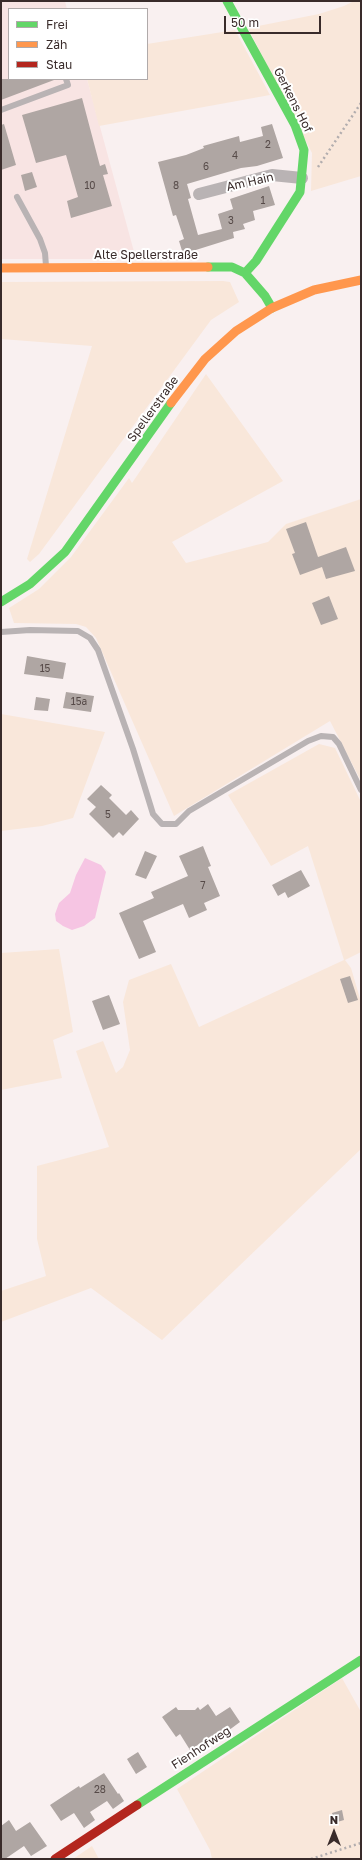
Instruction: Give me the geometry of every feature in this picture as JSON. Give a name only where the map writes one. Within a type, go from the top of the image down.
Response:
[{"type":"street","name":"Gerkens Hof","points":[[227,1],[295,125],[304,150],[300,192],[256,261],[245,273]]},
{"type":"street","name":"Am Hain","points":[[199,194],[272,175],[302,178]]},
{"type":"street","name":"Alte Spellerstraße","points":[[1,268],[212,266],[232,267],[245,273]]},
{"type":"street","points":[[245,273],[265,296],[272,308]]},
{"type":"street","name":"Spellerstraße","points":[[1,602],[30,584],[65,552],[167,408],[204,359],[236,331],[272,308],[314,290],[361,280]]},
{"type":"street","name":"Fienhofweg","points":[[55,1859],[154,1793],[361,1660]]},
{"type":"lane","points":[[1,110],[68,85],[66,80]]},
{"type":"lane","points":[[17,197],[40,239],[45,253],[46,268]]},
{"type":"lane","points":[[1,632],[30,630],[78,631],[90,638],[98,650],[133,749],[153,814],[162,824],[176,824],[189,812],[308,741],[321,736],[333,738],[339,744],[361,790]]},
{"type":"path","points":[[302,178],[312,176],[361,104]]},
{"type":"path","points":[[311,1859],[361,1843]]},
{"type":"shaded area","points":[[1,1],[65,1],[67,8],[8,8],[8,80],[87,80],[136,259],[1,259]]},
{"type":"shaded area","points":[[354,1],[361,1],[361,176],[311,191],[312,153],[248,28],[319,14],[344,6]]},
{"type":"shaded area","points":[[235,30],[270,95],[99,126],[87,80],[148,80],[148,44]]},
{"type":"shaded area","points":[[1,282],[230,282],[239,302],[211,320],[39,554],[30,562],[27,559],[92,346],[1,339]]},
{"type":"shaded area","points":[[206,374],[283,481],[172,542],[186,563],[268,542],[286,524],[361,499],[361,781],[330,721],[174,816],[96,638],[86,627],[76,624],[14,623],[9,608],[39,589],[71,557],[129,478],[132,483]]},
{"type":"shaded area","points":[[1,714],[105,732],[73,818],[42,826],[1,831]]},
{"type":"shaded area","points":[[319,744],[335,748],[361,802],[361,952],[345,960],[351,968],[361,1002],[361,1149],[162,1340],[91,1288],[1,1322],[1,1291],[46,1276],[37,1239],[37,1166],[109,1147],[76,1051],[103,1041],[116,1073],[123,1067],[130,1050],[123,1002],[129,980],[171,964],[199,1027],[344,960],[308,846],[271,866],[228,795]]},
{"type":"shaded area","points":[[85,858],[101,865],[106,872],[95,918],[84,926],[72,930],[56,921],[55,914],[59,903],[70,893],[76,875]]},
{"type":"shaded area","points":[[59,949],[73,1032],[53,1040],[62,1078],[1,1090],[1,953]]},
{"type":"shaded area","points":[[342,1678],[361,1712],[361,1859],[212,1859],[210,1850],[177,1789]]},
{"type":"shaded area","points":[[92,1846],[99,1859],[73,1859]]},
{"type":"building","points":[[1,79],[54,80],[1,100]]},
{"type":"building","points":[[82,98],[100,166],[105,164],[108,174],[103,175],[112,206],[71,218],[67,201],[78,197],[66,155],[36,163],[22,115]]},
{"type":"building","points":[[4,124],[16,165],[1,170],[1,125]]},
{"type":"building","points":[[272,124],[283,158],[257,166],[241,168],[187,184],[191,198],[188,199],[198,235],[222,229],[218,214],[233,209],[230,199],[269,186],[275,205],[253,211],[255,220],[243,224],[245,229],[233,232],[234,238],[183,254],[179,241],[184,239],[176,215],[173,216],[158,162],[186,155],[204,148],[203,146],[239,136],[240,142],[263,136],[261,127]]},
{"type":"building","points":[[32,172],[37,187],[25,191],[21,175]]},
{"type":"building","points":[[306,522],[318,557],[346,547],[355,571],[326,579],[322,567],[300,575],[292,554],[295,553],[286,529]]},
{"type":"building","points":[[329,596],[338,619],[321,625],[312,603]]},
{"type":"building","points":[[27,656],[66,663],[63,679],[24,674]]},
{"type":"building","points":[[66,692],[94,696],[91,712],[63,708]]},
{"type":"building","points":[[36,697],[50,699],[48,711],[34,710]]},
{"type":"building","points":[[101,785],[112,795],[109,798],[126,815],[131,810],[139,819],[123,836],[119,832],[113,838],[89,814],[96,807],[87,799]]},
{"type":"building","points":[[203,846],[211,866],[208,867],[220,896],[204,903],[207,910],[189,918],[183,904],[143,921],[156,952],[139,959],[119,913],[154,898],[151,892],[188,876],[179,856]]},
{"type":"building","points":[[145,851],[157,856],[146,879],[135,875]]},
{"type":"building","points":[[301,870],[310,886],[288,898],[285,892],[278,896],[272,885]]},
{"type":"building","points":[[350,976],[358,1000],[348,1003],[340,979]]},
{"type":"building","points":[[109,995],[120,1024],[103,1030],[92,1001]]},
{"type":"building","points":[[208,1704],[216,1716],[230,1707],[240,1722],[213,1742],[210,1737],[190,1750],[180,1734],[176,1737],[162,1717],[176,1707],[178,1710],[195,1710],[198,1707],[200,1710]]},
{"type":"building","points":[[138,1752],[147,1767],[136,1774],[127,1759]]},
{"type":"building","points":[[104,1773],[124,1801],[113,1809],[107,1801],[90,1812],[95,1820],[84,1828],[74,1813],[61,1821],[50,1805],[79,1786],[80,1788]]},
{"type":"building","points":[[342,1810],[344,1820],[334,1823],[332,1813]]},
{"type":"building","points":[[9,1820],[16,1831],[30,1822],[47,1846],[31,1856],[24,1846],[5,1859],[1,1859],[1,1826]]},
{"type":"traffic: fast","points":[[227,1],[295,125],[304,150],[300,192],[256,261],[245,273]]},
{"type":"traffic: fast","points":[[208,267],[232,267],[245,273],[265,296],[272,308]]},
{"type":"traffic: fast","points":[[1,602],[30,584],[65,552],[171,403]]},
{"type":"traffic: fast","points":[[137,1805],[361,1660]]},
{"type":"traffic: slow","points":[[1,268],[208,267]]},
{"type":"traffic: slow","points":[[171,403],[205,359],[236,331],[272,308],[314,290],[361,280]]},
{"type":"traffic: jam","points":[[55,1859],[137,1805]]}]
